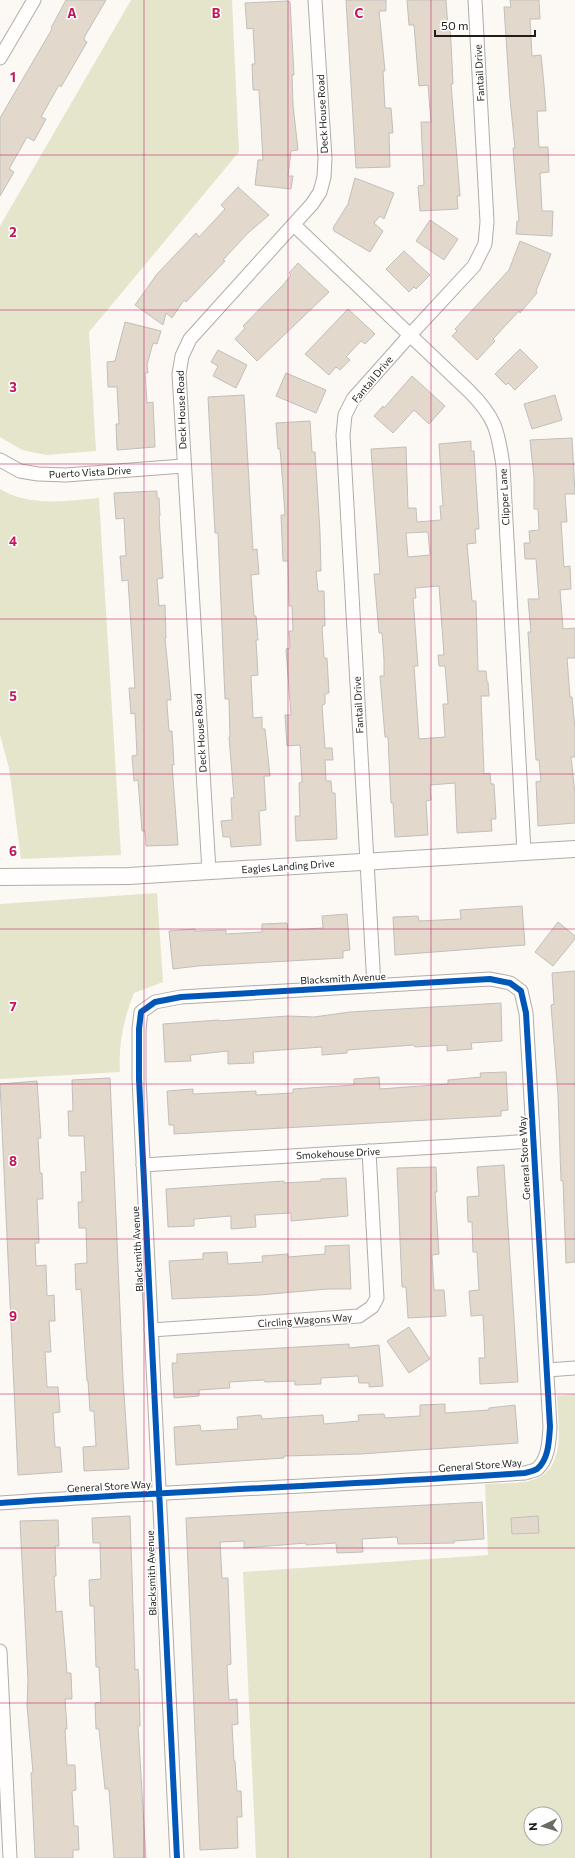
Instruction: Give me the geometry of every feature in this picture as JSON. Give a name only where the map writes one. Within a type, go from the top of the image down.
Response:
[{"type":"street","points":[[0,58],[34,0]]},
{"type":"street","name":"Deck House Road","points":[[209,871],[183,466],[179,374],[182,356],[190,339],[206,320],[295,226],[320,192],[324,177],[325,158],[315,0]]},
{"type":"street","name":"Fantail Drive","points":[[374,986],[343,435],[344,415],[353,400],[410,335],[474,266],[485,244],[487,222],[475,0]]},
{"type":"street","name":"Clipper Lane","points":[[295,226],[485,407],[494,423],[500,441],[503,466],[524,852]]},
{"type":"street","name":"Puerto Vista Drive","points":[[0,460],[20,472],[66,475],[183,466]]},
{"type":"street","name":"Eagles Landing Drive","points":[[0,876],[129,876],[575,849]]},
{"type":"street","name":"Blacksmith Avenue","points":[[177,1858],[161,1576],[159,1494],[139,1078],[139,1029],[141,1012],[155,1002],[180,997],[490,980],[510,983]]},
{"type":"street","name":"General Store Way","points":[[0,1503],[437,1479],[525,1473],[537,1469],[544,1460],[549,1447],[550,1427],[547,1370],[526,1013],[521,991],[510,983]]},
{"type":"street","name":"Smokehouse Drive","points":[[143,1165],[534,1141]]},
{"type":"street","name":"Circling Wagons Way","points":[[150,1330],[359,1316],[372,1307],[377,1298],[368,1151]]},
{"type":"street","points":[[547,1370],[575,1368]]},
{"type":"street","points":[[0,1651],[10,1858]]},
{"type":"green space","points":[[131,0],[232,0],[239,152],[89,332],[96,451],[46,455],[22,450],[0,437],[0,226]]},
{"type":"green space","points":[[0,489],[11,495],[36,501],[99,498],[121,855],[21,859],[9,768],[0,735]]},
{"type":"green space","points":[[157,893],[163,982],[134,993],[122,1032],[120,1072],[0,1079],[0,904]]},
{"type":"green space","points":[[575,1394],[575,1858],[256,1858],[243,1572],[488,1555],[485,1484],[529,1481],[541,1476],[550,1468],[555,1458],[558,1446],[559,1420],[557,1396]]},
{"type":"building","points":[[66,0],[106,0],[85,36],[84,40],[87,42],[61,87],[59,85],[41,117],[46,119],[34,141],[27,137],[9,169],[14,172],[0,196],[0,118],[52,29],[51,28]]},
{"type":"building","points":[[346,0],[386,0],[386,11],[379,11],[385,71],[383,71],[385,108],[391,108],[393,133],[389,133],[390,167],[356,168]]},
{"type":"building","points":[[407,0],[446,0],[448,29],[450,28],[451,42],[453,84],[451,84],[460,196],[457,196],[458,209],[420,211],[418,186],[424,185],[421,122],[431,122],[428,85],[419,86],[414,25],[409,25]]},
{"type":"building","points":[[510,0],[539,0],[540,19],[530,19],[532,56],[541,55],[546,111],[537,111],[539,147],[548,147],[549,172],[540,173],[542,211],[553,211],[552,236],[516,234],[517,221],[519,221],[504,7],[511,7]]},
{"type":"building","points":[[290,2],[294,75],[292,75],[293,105],[298,150],[291,151],[288,176],[293,176],[291,189],[255,185],[258,160],[263,160],[259,90],[253,90],[252,64],[255,64],[253,28],[247,29],[245,3]]},
{"type":"building","points":[[355,178],[394,193],[384,219],[380,216],[374,223],[383,231],[370,252],[334,231],[333,228],[348,204]]},
{"type":"building","points":[[238,187],[269,215],[248,233],[223,260],[225,261],[186,302],[184,300],[172,318],[166,313],[163,325],[135,305],[157,274],[196,233],[199,237],[225,209],[221,205]]},
{"type":"building","points":[[430,220],[458,239],[444,260],[416,241]]},
{"type":"building","points":[[520,241],[551,254],[536,291],[537,293],[520,313],[519,311],[493,339],[495,341],[477,360],[452,336],[457,331],[455,329],[509,270]]},
{"type":"building","points":[[404,251],[430,275],[416,289],[414,287],[409,292],[386,269]]},
{"type":"building","points":[[298,263],[329,292],[257,361],[235,339],[245,328],[243,326],[283,285],[291,275],[289,273]]},
{"type":"building","points":[[348,309],[375,334],[365,344],[361,341],[346,357],[350,360],[340,370],[336,367],[329,375],[305,354]]},
{"type":"building","points":[[125,322],[161,331],[157,344],[153,343],[147,365],[148,373],[145,373],[147,403],[153,402],[155,447],[117,450],[116,424],[119,424],[117,387],[108,387],[107,362],[115,361]]},
{"type":"building","points":[[520,349],[538,367],[515,390],[508,383],[506,385],[495,374]]},
{"type":"building","points":[[218,350],[247,365],[236,388],[213,376],[218,366],[211,362]]},
{"type":"building","points":[[286,373],[326,390],[316,413],[276,396]]},
{"type":"building","points":[[412,376],[445,406],[429,424],[414,410],[393,433],[374,416],[383,406],[384,408]]},
{"type":"building","points":[[244,395],[253,550],[257,549],[259,574],[251,575],[254,616],[256,616],[258,640],[256,640],[258,675],[251,676],[253,718],[262,717],[262,729],[265,729],[270,776],[264,776],[266,810],[259,811],[261,845],[231,847],[230,837],[223,837],[221,821],[232,820],[231,798],[234,798],[229,737],[229,699],[225,699],[218,533],[215,533],[208,397]]},
{"type":"building","points":[[555,395],[562,420],[532,429],[524,404]]},
{"type":"building","points":[[310,421],[312,452],[315,452],[320,532],[321,571],[316,571],[318,591],[324,591],[325,626],[322,626],[324,658],[327,658],[329,693],[325,694],[325,704],[322,705],[325,748],[332,748],[333,760],[325,760],[326,781],[331,781],[332,793],[335,793],[337,839],[296,841],[295,816],[300,816],[299,783],[302,782],[300,745],[287,746],[285,715],[291,715],[286,649],[290,648],[289,631],[293,631],[292,606],[289,606],[288,561],[283,561],[281,515],[285,515],[280,449],[278,449],[276,423]]},
{"type":"building","points":[[572,438],[575,494],[565,494],[567,522],[561,522],[564,567],[570,566],[571,589],[560,590],[563,629],[575,628],[575,658],[567,658],[570,697],[572,697],[575,728],[575,757],[571,757],[575,794],[575,823],[538,826],[536,782],[541,781],[539,760],[536,760],[528,632],[531,632],[528,599],[539,599],[536,559],[525,559],[524,543],[530,543],[529,531],[539,530],[538,509],[534,509],[534,478],[530,440]]},
{"type":"building","points":[[471,441],[471,451],[474,451],[479,529],[475,529],[476,543],[467,544],[472,601],[476,601],[478,671],[486,671],[488,682],[489,696],[481,696],[484,774],[490,773],[491,784],[494,784],[496,819],[491,819],[492,831],[457,833],[455,783],[430,785],[431,800],[426,801],[428,835],[395,837],[393,803],[391,803],[388,737],[385,737],[380,676],[384,676],[384,660],[382,633],[379,633],[374,574],[380,574],[371,449],[406,447],[408,508],[416,508],[417,522],[441,520],[440,506],[443,506],[439,444]],"holes":[[[428,532],[430,555],[408,557],[406,533]],[[439,586],[444,655],[438,655],[439,666],[445,666],[448,704],[443,704],[445,737],[419,739],[414,666],[418,666],[413,598],[416,598],[415,588]]]},
{"type":"building","points":[[157,491],[157,498],[159,498],[163,578],[157,579],[159,606],[165,605],[165,638],[171,700],[167,700],[167,704],[169,731],[172,731],[174,765],[172,765],[178,845],[146,846],[145,831],[142,831],[138,780],[134,781],[132,756],[137,755],[135,713],[131,714],[129,688],[135,688],[128,580],[122,581],[120,556],[126,556],[124,518],[116,519],[114,493]]},
{"type":"building","points":[[522,906],[525,945],[395,955],[393,917],[418,916],[419,921],[461,919],[460,910]]},
{"type":"building","points":[[347,914],[350,950],[343,951],[343,958],[198,966],[173,969],[169,931],[195,929],[195,931],[226,930],[226,934],[262,932],[262,924],[287,923],[288,930],[323,928],[322,916]]},
{"type":"building","points":[[558,922],[575,936],[575,939],[553,966],[535,952]]},
{"type":"building","points":[[575,971],[575,1262],[566,1263],[558,1095],[551,1005],[554,1004],[552,973]]},
{"type":"building","points":[[501,1003],[502,1041],[471,1043],[472,1049],[447,1051],[447,1045],[415,1047],[414,1045],[347,1050],[347,1053],[322,1055],[322,1047],[253,1052],[254,1063],[228,1064],[228,1051],[190,1055],[191,1061],[165,1062],[163,1024],[288,1016],[314,1017],[350,1012]]},
{"type":"building","points":[[506,1072],[508,1110],[501,1111],[501,1116],[174,1134],[174,1125],[169,1125],[167,1091],[193,1089],[193,1094],[256,1091],[256,1095],[293,1093],[293,1089],[354,1085],[354,1079],[379,1077],[380,1089],[448,1084],[448,1080],[481,1077],[480,1073]]},
{"type":"building","points":[[110,1078],[123,1379],[129,1469],[84,1471],[83,1447],[96,1446],[94,1411],[90,1411],[87,1381],[81,1289],[76,1290],[75,1264],[87,1263],[86,1228],[79,1228],[78,1202],[82,1202],[81,1172],[86,1172],[84,1136],[69,1136],[68,1111],[73,1111],[72,1080]]},
{"type":"building","points":[[37,1081],[41,1138],[38,1138],[43,1199],[37,1199],[39,1243],[35,1243],[36,1266],[46,1265],[47,1296],[54,1295],[55,1321],[49,1321],[51,1352],[45,1352],[47,1387],[58,1387],[60,1412],[53,1413],[55,1447],[60,1447],[62,1472],[18,1475],[0,1084]]},
{"type":"building","points":[[504,1165],[518,1382],[480,1384],[479,1358],[485,1358],[483,1315],[471,1316],[469,1291],[479,1290],[477,1252],[473,1252],[472,1222],[468,1222],[467,1197],[479,1196],[477,1167]]},
{"type":"building","points":[[436,1167],[437,1192],[435,1192],[439,1254],[432,1255],[434,1290],[444,1290],[446,1316],[408,1318],[406,1287],[402,1287],[397,1168]]},
{"type":"building","points":[[346,1178],[348,1216],[291,1221],[291,1213],[255,1215],[256,1227],[231,1229],[231,1216],[194,1219],[194,1226],[168,1227],[166,1189],[284,1181],[284,1183],[321,1181],[321,1179]]},
{"type":"building","points":[[349,1245],[351,1289],[327,1289],[260,1295],[172,1299],[169,1261],[203,1259],[203,1253],[227,1252],[228,1264],[263,1262],[262,1256],[288,1254],[288,1257],[325,1254],[325,1246]]},
{"type":"building","points":[[409,1327],[430,1359],[409,1373],[387,1341]]},
{"type":"building","points":[[349,1344],[349,1348],[379,1345],[383,1386],[369,1387],[369,1383],[359,1383],[358,1376],[321,1378],[321,1384],[295,1385],[295,1381],[265,1382],[264,1380],[229,1382],[230,1388],[199,1390],[199,1396],[174,1398],[172,1363],[177,1363],[177,1354]]},
{"type":"building","points":[[445,1404],[445,1413],[489,1410],[489,1408],[515,1405],[518,1443],[361,1454],[284,1456],[284,1458],[176,1465],[174,1427],[200,1425],[201,1431],[238,1429],[237,1417],[261,1415],[262,1419],[323,1415],[324,1424],[359,1421],[358,1415],[384,1414],[385,1418],[420,1416],[420,1405]]},
{"type":"building","points":[[482,1502],[484,1539],[454,1541],[454,1543],[398,1544],[397,1537],[362,1539],[363,1552],[337,1553],[336,1543],[306,1545],[306,1543],[244,1548],[244,1541],[220,1542],[222,1578],[228,1578],[231,1664],[227,1665],[229,1700],[237,1699],[238,1724],[232,1725],[237,1791],[241,1791],[242,1817],[237,1817],[238,1848],[200,1850],[186,1518]]},
{"type":"building","points":[[130,1516],[135,1670],[138,1669],[139,1681],[140,1726],[138,1726],[146,1858],[114,1858],[109,1789],[105,1789],[99,1729],[96,1729],[95,1703],[101,1702],[99,1667],[96,1667],[94,1606],[90,1606],[89,1580],[101,1579],[100,1543],[93,1543],[92,1518]]},
{"type":"building","points":[[538,1516],[539,1533],[512,1534],[511,1518]]},
{"type":"building","points":[[58,1520],[59,1546],[55,1546],[56,1576],[54,1576],[56,1612],[62,1611],[67,1673],[71,1673],[72,1699],[65,1699],[67,1729],[65,1729],[67,1765],[75,1765],[76,1790],[72,1791],[74,1826],[78,1826],[79,1850],[73,1850],[73,1858],[35,1858],[31,1773],[33,1772],[27,1706],[28,1681],[20,1521]]},
{"type":"cycle path","points":[[0,1503],[131,1495],[197,1491],[525,1473],[537,1469],[541,1465],[546,1455],[549,1443],[550,1427],[526,1013],[521,991],[510,983],[490,979],[181,997],[155,1002],[141,1012],[139,1029],[139,1079],[157,1468],[162,1566],[177,1858]]}]
